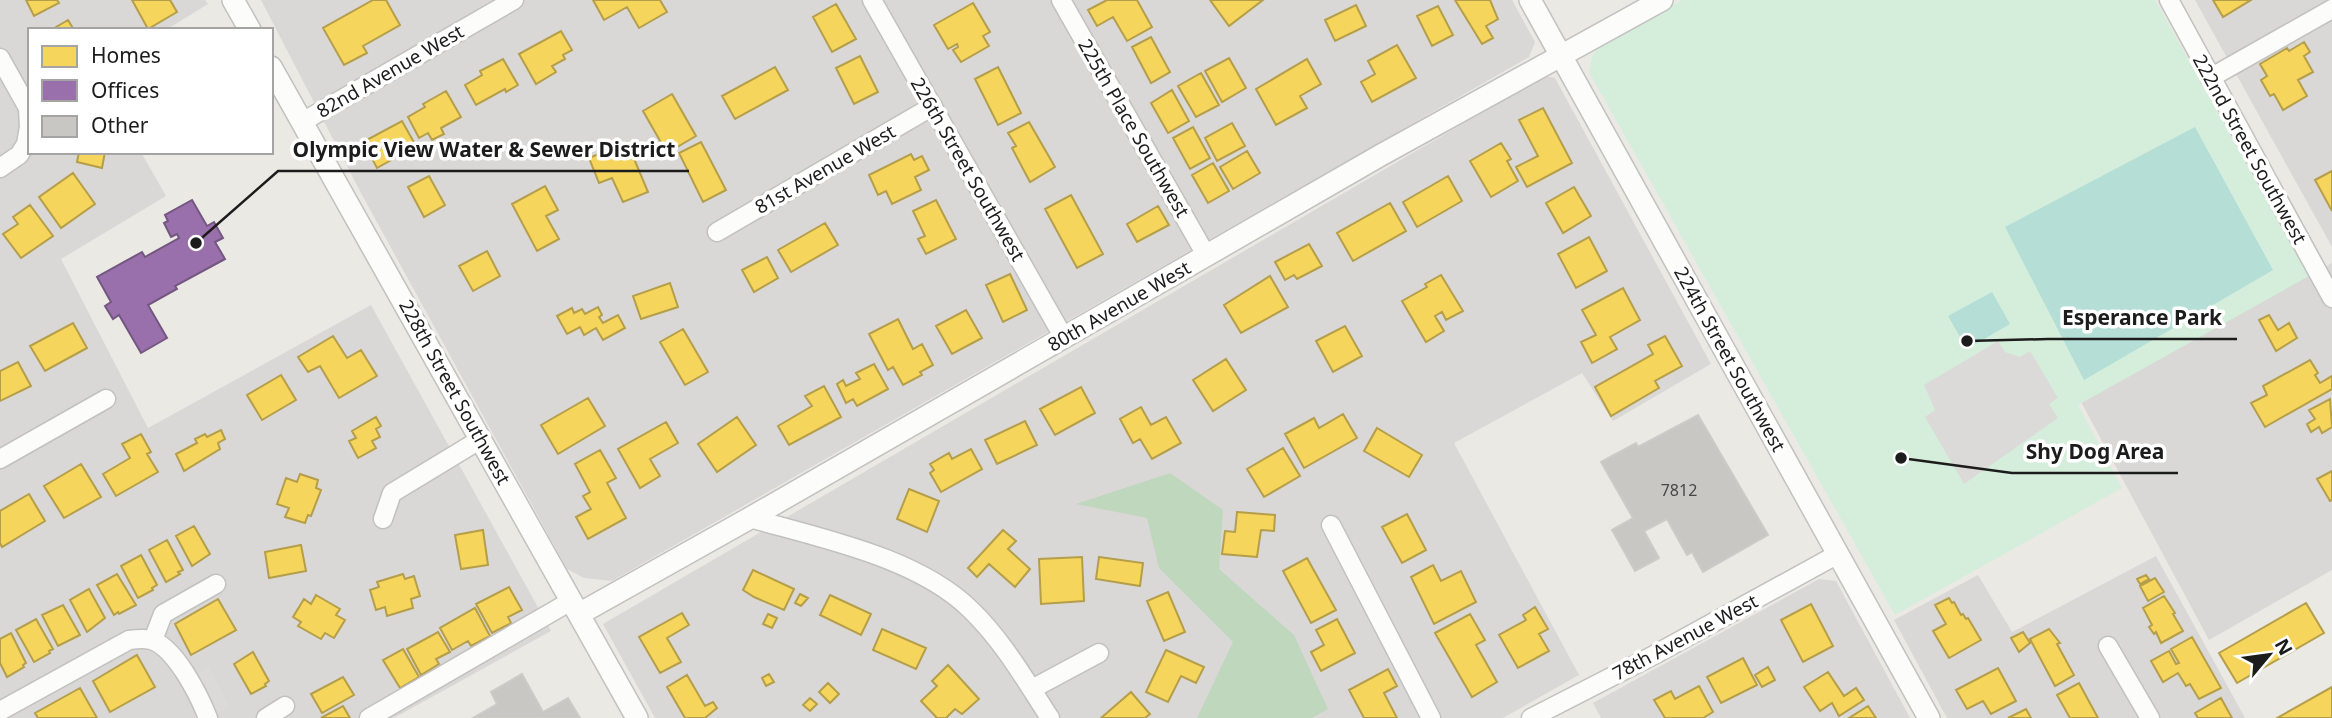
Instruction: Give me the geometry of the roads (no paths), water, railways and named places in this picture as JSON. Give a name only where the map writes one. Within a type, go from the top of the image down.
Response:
[{"type":"street","points":[[233,0],[249,28]]},
{"type":"street","name":"82nd Avenue West","points":[[302,122],[514,0]]},
{"type":"street","name":"226th Street Southwest","points":[[872,0],[1064,338]]},
{"type":"street","name":"225th Place Southwest","points":[[1061,0],[1206,255]]},
{"type":"street","name":"224th Street Southwest","points":[[1530,0],[1929,718]]},
{"type":"street","name":"80th Avenue West","points":[[575,607],[750,518],[1206,255],[1662,0]]},
{"type":"street","name":"222nd Street Southwest","points":[[2169,0],[2332,298]]},
{"type":"street","points":[[2210,78],[2332,9]]},
{"type":"street","points":[[0,58],[28,108]]},
{"type":"street","name":"228th Street Southwest","points":[[273,71],[637,718]]},
{"type":"street","name":"81st Avenue West","points":[[717,232],[933,106]]},
{"type":"street","points":[[0,168],[19,155],[26,144],[28,133]]},
{"type":"street","points":[[0,458],[106,399]]},
{"type":"street","points":[[383,519],[392,493],[481,439]]},
{"type":"street","points":[[750,518],[907,567],[943,587],[971,609],[1000,643],[1050,718]]},
{"type":"street","points":[[1331,525],[1431,718]]},
{"type":"street","name":"78th Avenue West","points":[[1531,718],[1654,655],[1839,554]]},
{"type":"street","points":[[153,640],[163,614],[216,584]]},
{"type":"street","points":[[369,718],[575,607]]},
{"type":"street","points":[[0,711],[129,640],[142,638],[153,640],[166,648],[176,660],[208,718]]},
{"type":"street","points":[[2108,646],[2150,718]]},
{"type":"street","points":[[1032,689],[1099,653]]},
{"type":"street","points":[[266,718],[285,706]]},
{"type":"place","name":"Olympic View Water & Sewer District","points":[[196,243]]},
{"type":"place","name":"Esperance Park","points":[[1967,341]]},
{"type":"place","name":"Shy Dog Area","points":[[1901,458]]}]
